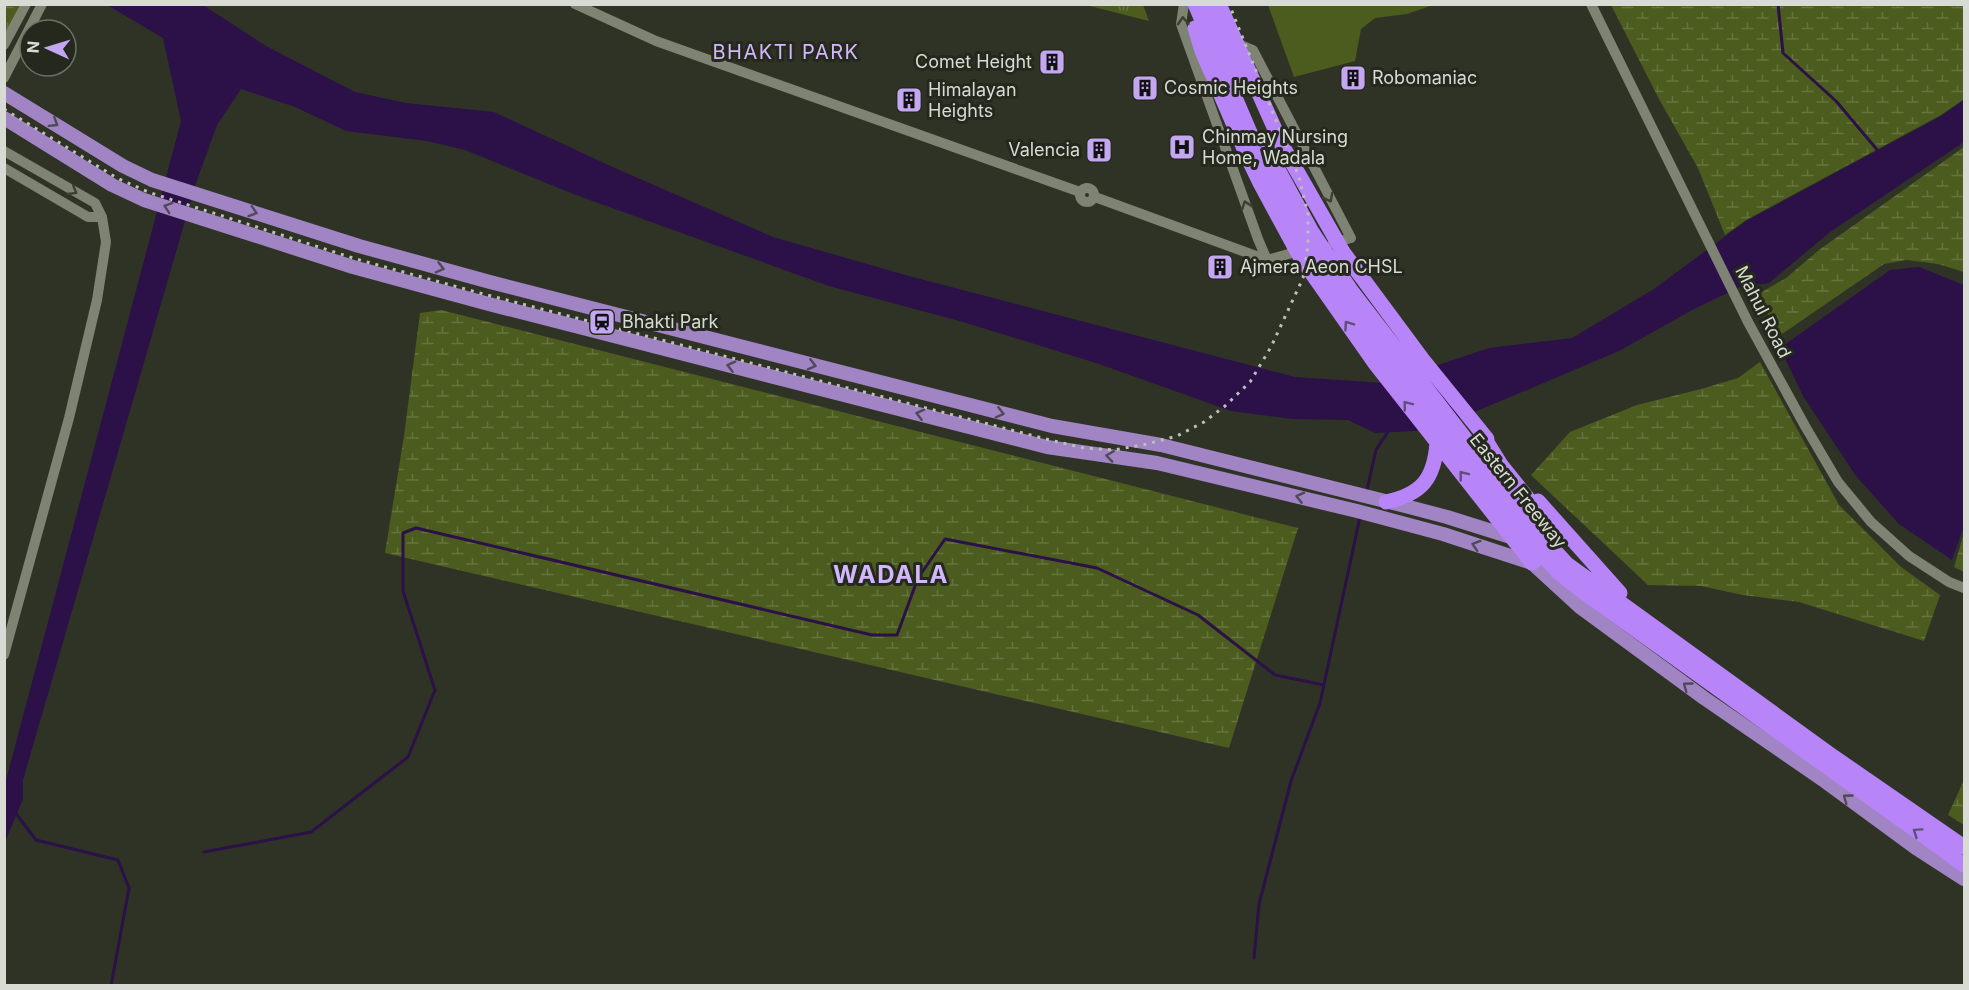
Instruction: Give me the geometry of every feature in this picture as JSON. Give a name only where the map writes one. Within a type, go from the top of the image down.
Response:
[{"type":"highway","name":"Eastern Freeway","points":[[1193,4],[1226,50],[1279,195],[1302,236],[1340,293],[1525,536],[1553,566],[1590,597],[1965,866]]},
{"type":"highway","points":[[1193,4],[1195,28],[1202,51],[1256,175],[1299,255],[1382,372],[1532,563],[1546,549],[1538,511],[1501,465],[1480,431]]},
{"type":"highway","name":"Eastern Freeway","points":[[1207,4],[1267,148],[1312,232],[1357,298],[1519,510],[1547,543],[1568,564],[1831,755],[1965,847]]},
{"type":"highway","points":[[1219,4],[1226,50],[1324,220],[1347,245],[1423,360],[1542,505],[1634,608],[1643,627]]},
{"type":"highway","points":[[1373,499],[1406,497],[1424,483],[1434,466],[1434,440]]},
{"type":"main road","points":[[4,93],[123,166],[152,180],[359,246],[490,282],[1052,426],[1161,445],[1447,517],[1546,549],[1643,627],[1716,681],[1842,757],[1965,842]]},
{"type":"main road","points":[[4,118],[112,184],[144,200],[353,267],[1047,447],[1157,463],[1364,513],[1443,534],[1532,563],[1580,607],[1704,698],[1826,782],[1916,848],[1965,879]]},
{"type":"main road","points":[[1157,463],[1161,445]]},
{"type":"main road","points":[[1226,479],[1229,462]]},
{"type":"street","points":[[4,45],[26,4]]},
{"type":"street","points":[[4,78],[42,4]]},
{"type":"street","points":[[575,4],[656,41],[1080,192],[1081,199],[1085,202],[1090,202],[1095,197],[1267,260],[1347,245],[1253,50],[1226,50]]},
{"type":"street","points":[[1184,4],[1181,24],[1267,260]]},
{"type":"street","name":"Mahul Road","points":[[1591,4],[1748,322],[1804,426],[1838,482],[1871,522],[1909,556],[1949,582],[1965,588]]},
{"type":"street","points":[[4,151],[95,203],[102,217],[106,242],[98,300],[69,418],[4,656]]},
{"type":"street","points":[[4,168],[88,217],[102,217]]},
{"type":"green space","points":[[1268,4],[1433,5],[1407,14],[1375,18],[1361,29],[1355,61],[1294,77]]},
{"type":"green space","points":[[5,5],[20,5],[5,33]]},
{"type":"green space","points":[[1086,5],[1143,5],[1149,21]]},
{"type":"green space","points":[[1611,5],[1964,5],[1964,99],[1941,115],[1746,220],[1725,235],[1698,168],[1659,99]]},
{"type":"green space","points":[[1964,147],[1964,272],[1938,264],[1907,260],[1884,264],[1782,334],[1755,296],[1786,278],[1819,250]]},
{"type":"green space","points":[[441,310],[1298,528],[1229,748],[385,553],[404,436],[420,313]]},
{"type":"green space","points":[[1760,362],[1839,505],[1901,567],[1940,595],[1924,641],[1799,602],[1743,595],[1701,586],[1648,585],[1531,475],[1570,432],[1637,405],[1738,378]]},
{"type":"green space","points":[[1964,533],[1964,572],[1954,567]]},
{"type":"green space","points":[[1964,780],[1964,825],[1948,815]]},
{"type":"shaded area","points":[[107,5],[203,5],[266,46],[355,92],[406,103],[494,112],[773,237],[909,276],[1295,377],[1384,383],[1489,348],[1572,338],[1654,289],[1746,221],[1941,116],[1964,100],[1964,142],[1830,232],[1769,283],[1740,287],[1694,309],[1619,351],[1432,430],[1375,433],[1348,420],[1292,419],[1231,411],[1099,364],[963,322],[829,286],[576,195],[465,150],[427,141],[346,131],[295,107],[241,89],[217,125],[196,183],[23,780],[23,799],[5,842],[5,784],[181,121],[163,38]]},
{"type":"shaded area","points":[[1919,267],[1964,285],[1964,526],[1952,560],[1899,524],[1856,476],[1803,396],[1780,348],[1890,270]]},
{"type":"waterway","points":[[1778,4],[1783,53],[1836,101],[1879,152]]},
{"type":"waterway","points":[[1366,494],[1376,450],[1389,430]]},
{"type":"waterway","points":[[1254,958],[1259,904],[1291,781],[1320,703],[1360,517]]},
{"type":"waterway","points":[[204,852],[311,832],[408,757],[435,690],[403,591],[403,533],[416,528],[872,635],[897,635],[918,578],[945,539],[1097,568],[1198,615],[1275,675],[1324,685]]},
{"type":"waterway","points":[[14,811],[36,840],[118,860],[129,888],[111,986]]},
{"type":"railway","points":[[4,109],[117,178],[148,192],[356,259],[1050,440],[1084,448],[1114,450],[1177,436],[1204,422],[1225,406],[1250,382],[1271,347],[1303,278],[1308,245],[1308,214],[1299,177],[1229,4]]},
{"type":"place","name":"Comet Height","points":[[1052,62]]},
{"type":"place","name":"Robomaniac","points":[[1353,78]]},
{"type":"place","name":"Cosmic Heights","points":[[1145,88]]},
{"type":"place","name":"Himalayan Heights","points":[[909,100]]},
{"type":"place","name":"Chinmay Nursing Home, Wadala","points":[[1182,147]]},
{"type":"place","name":"Valencia","points":[[1099,150]]},
{"type":"place","name":"Ajmera Aeon CHSL","points":[[1220,267]]},
{"type":"place","name":"Bhakti Park","points":[[602,322]]},
{"type":"district","name":"BHAKTI PARK","points":[[786,52]]},
{"type":"district","name":"WADALA","points":[[891,575]]}]
